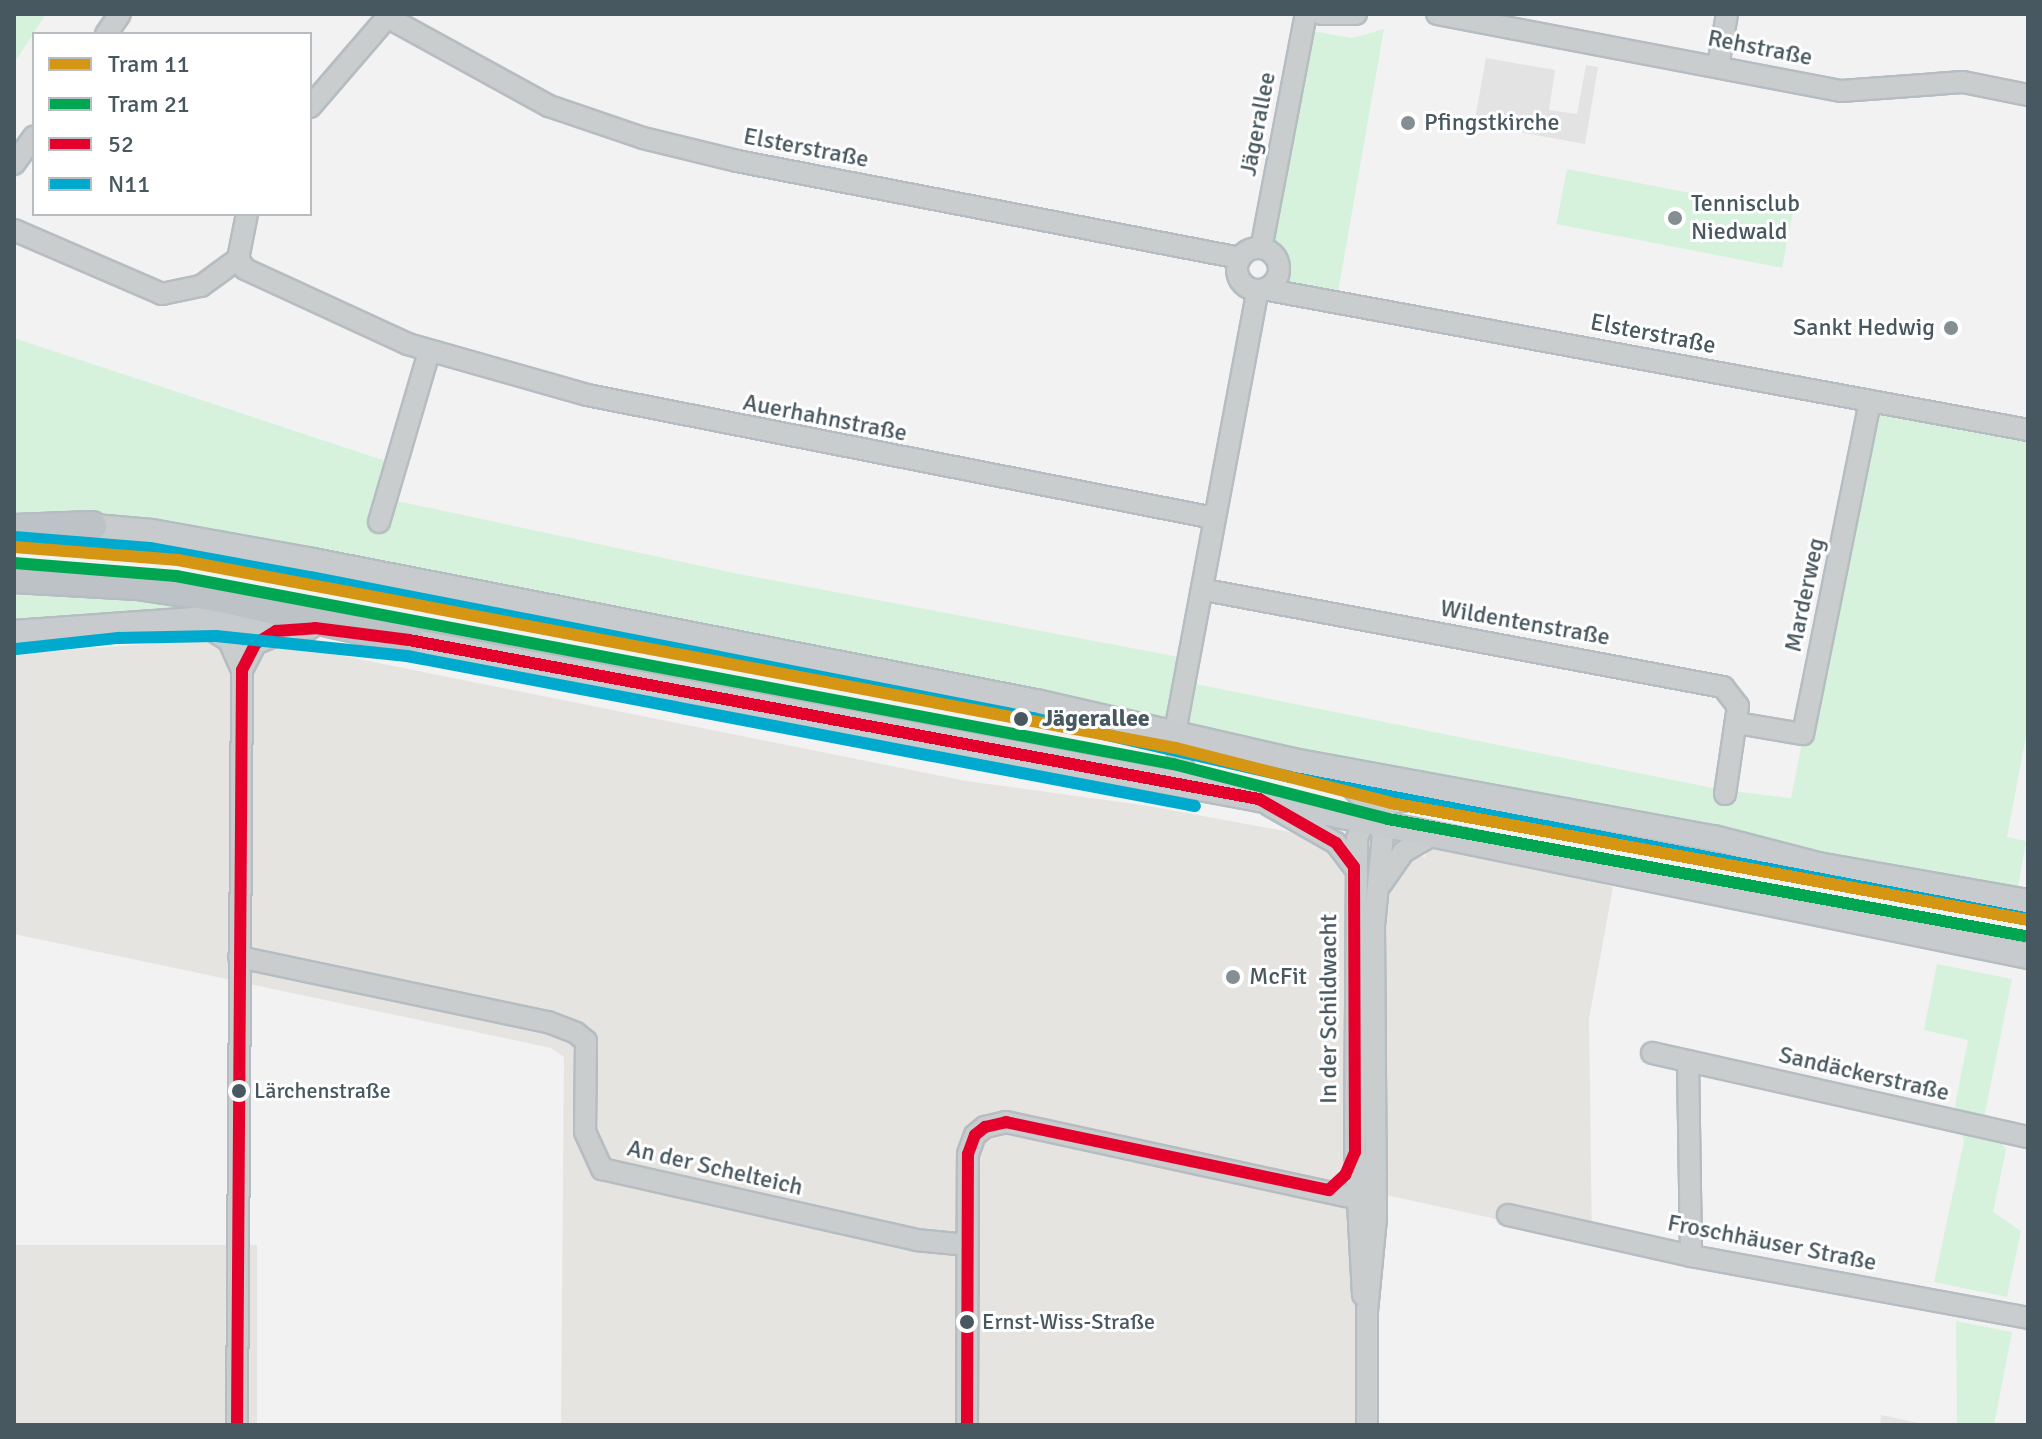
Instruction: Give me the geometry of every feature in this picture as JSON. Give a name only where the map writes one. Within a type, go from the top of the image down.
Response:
[{"type":"highway","points":[[14,529],[92,526]]},
{"type":"highway","points":[[14,578],[137,585],[217,597],[409,640]]},
{"type":"main road","points":[[14,521],[92,526],[298,558],[1175,732],[1333,769],[1714,838],[1818,865],[2028,902]]},
{"type":"main road","points":[[14,633],[196,620],[315,628],[409,640],[1373,820],[1433,835],[2028,956]]},
{"type":"street","points":[[107,32],[120,14]]},
{"type":"street","name":"Jägerallee","points":[[1262,244],[1306,14]]},
{"type":"street","points":[[1321,14],[1356,14]]},
{"type":"street","name":"Rehstraße","points":[[1437,14],[1508,20],[1841,91],[1963,82],[2028,95]]},
{"type":"street","points":[[1718,66],[1727,14]]},
{"type":"street","points":[[312,105],[388,16]]},
{"type":"street","name":"Elsterstraße","points":[[388,16],[549,106],[643,138],[737,161],[1240,258]]},
{"type":"street","points":[[14,164],[32,139]]},
{"type":"street","points":[[14,230],[162,294],[201,286],[238,259],[247,216]]},
{"type":"street","points":[[1195,789],[1179,760],[1175,732],[1205,590],[1214,518],[1263,292],[1279,266],[1262,244],[1240,258],[1239,276],[1263,292]]},
{"type":"street","name":"Auerhahnstraße","points":[[238,259],[245,269],[316,304],[429,352],[684,418],[1214,518]]},
{"type":"street","name":"Elsterstraße","points":[[1263,292],[2028,430]]},
{"type":"street","points":[[379,522],[429,352]]},
{"type":"street","name":"Marderweg","points":[[1737,723],[1803,734],[1870,401]]},
{"type":"street","name":"Wildentenstraße","points":[[1205,590],[1723,687],[1738,706],[1737,723]]},
{"type":"street","points":[[196,620],[229,641],[242,670],[237,1425]]},
{"type":"street","points":[[242,670],[255,644],[267,635],[315,628]]},
{"type":"street","points":[[1725,794],[1737,723]]},
{"type":"street","points":[[1333,769],[1353,783],[1373,820],[1405,797],[1473,792]]},
{"type":"street","points":[[1259,799],[1336,843],[1354,867]]},
{"type":"street","name":"In der Schildwacht","points":[[1367,1311],[1358,1275],[1354,867],[1373,820]]},
{"type":"street","name":"In der Schildwacht","points":[[1367,1425],[1367,1311],[1376,1175],[1377,891],[1373,820]]},
{"type":"street","points":[[1377,891],[1403,852],[1433,835]]},
{"type":"street","name":"An der Schelteich","points":[[239,957],[548,1022],[576,1033],[586,1041],[585,1132],[602,1169],[916,1240],[968,1245]]},
{"type":"street","name":"Sandäckerstraße","points":[[1652,1053],[2028,1137]]},
{"type":"street","points":[[1688,1061],[1691,1256]]},
{"type":"street","points":[[967,1425],[968,1154],[975,1135],[994,1123],[1356,1197],[1376,1175]]},
{"type":"street","points":[[1329,1190],[1345,1175],[1355,1152]]},
{"type":"street","name":"Froschhäuser Straße","points":[[1508,1215],[1691,1256],[2028,1318]]},
{"type":"shaded area","points":[[1486,58],[1555,70],[1549,110],[1577,114],[1586,65],[1598,67],[1585,144],[1474,124]]},
{"type":"shaded area","points":[[187,641],[304,648],[966,781],[1149,806],[1425,857],[1433,835],[1613,887],[1589,1019],[1592,1240],[1358,1189],[1361,1425],[561,1425],[564,1057],[551,1048],[14,934],[14,654]]},
{"type":"shaded area","points":[[14,1245],[257,1245],[257,1425],[14,1425]]},
{"type":"shaded area","points":[[1881,1415],[1928,1425],[1880,1425]]},
{"type":"green space","points":[[14,14],[46,14],[32,32],[14,63]]},
{"type":"green space","points":[[1384,29],[1337,298],[1274,287],[1266,244],[1306,30],[1352,38]]},
{"type":"green space","name":"Tennisclub Niedwald","points":[[1567,169],[1793,213],[1782,268],[1556,224]]},
{"type":"green space","points":[[14,338],[407,468],[388,499],[739,574],[1190,659],[1186,682],[1723,790],[1791,798],[1870,401],[2028,430],[2028,725],[2007,837],[2026,841],[2016,899],[397,578],[14,521]]},
{"type":"green space","points":[[14,590],[84,592],[199,605],[201,610],[14,622]]},
{"type":"green space","points":[[485,609],[719,648],[718,655]]},
{"type":"green space","points":[[480,630],[714,673],[713,682],[480,634]]},
{"type":"green space","points":[[1204,769],[1353,805],[1353,808],[1223,779]]},
{"type":"green space","points":[[1416,800],[1438,800],[1996,901],[1994,908]]},
{"type":"green space","points":[[1398,815],[1776,887],[2001,927],[1999,936]]},
{"type":"green space","points":[[1937,964],[2012,979],[1985,1113],[2006,1150],[1993,1212],[2021,1231],[2007,1297],[1934,1282],[1964,1141],[1955,1105],[1968,1040],[1924,1030]]},
{"type":"green space","points":[[1956,1321],[2012,1332],[1994,1425],[1957,1425]]},
{"type":"tram line","name":"11","points":[[14,547],[178,560],[1176,748],[1391,803],[2028,920]]},
{"type":"tram line","name":"21","points":[[14,563],[176,576],[1173,764],[1388,819],[2025,936]]},
{"type":"transit line","name":"N11","points":[[14,537],[150,548],[310,577],[1033,718],[1290,777],[2025,918]]},
{"type":"transit line","name":"52","points":[[237,1425],[242,670],[255,644],[276,631],[315,628],[409,640],[1259,799],[1336,843],[1354,867],[1355,1152],[1345,1175],[1329,1190]]},
{"type":"transit line","name":"N11","points":[[16,649],[118,638],[216,636],[407,656],[1195,806]]},
{"type":"transit line","name":"52","points":[[967,1425],[968,1154],[975,1135],[985,1127],[1006,1122],[1329,1190]]},
{"type":"place","name":"Pfingstkirche","points":[[1408,123]]},
{"type":"place","name":"Tennisclub Niedwald","points":[[1675,218]]},
{"type":"place","name":"Sankt Hedwig","points":[[1951,328]]},
{"type":"place","name":"Jägerallee","points":[[1021,719]]},
{"type":"place","name":"McFit","points":[[1233,977]]},
{"type":"place","name":"Lärchenstraße","points":[[239,1091]]},
{"type":"place","name":"Ernst-Wiss-Straße","points":[[967,1322]]}]
